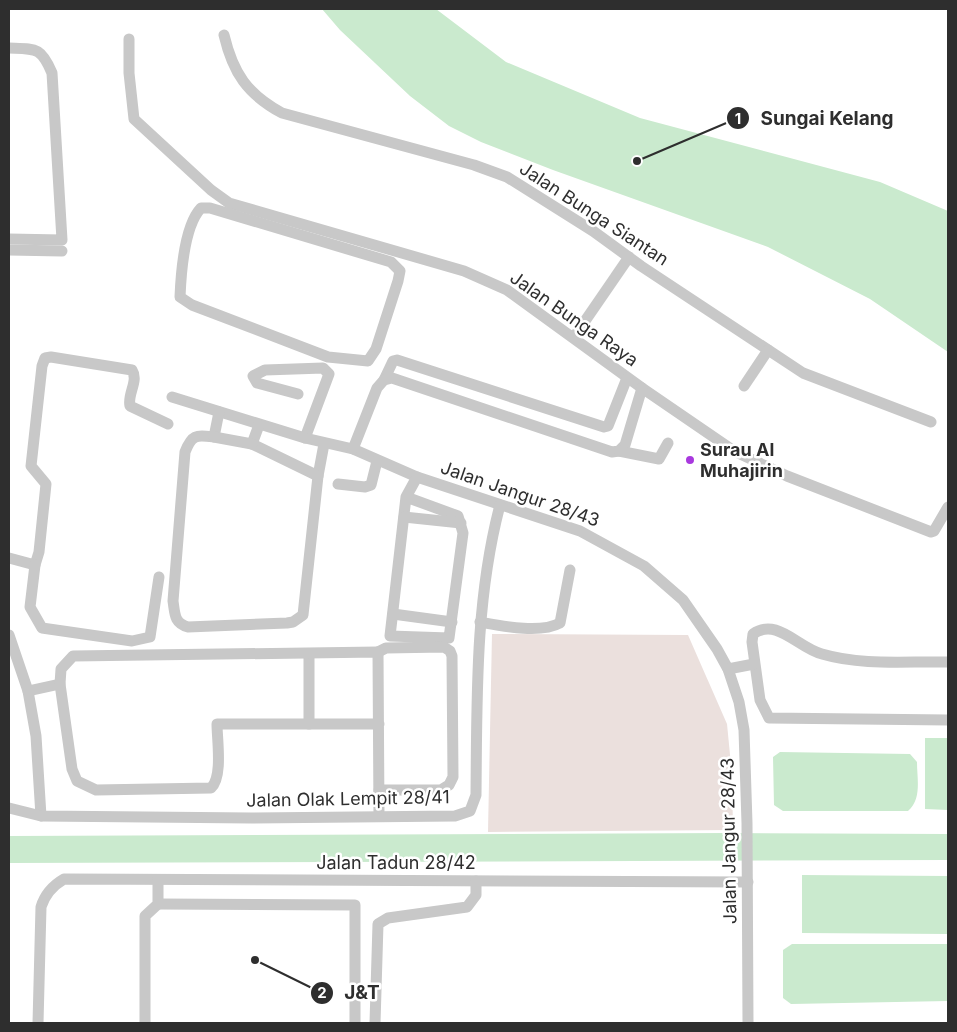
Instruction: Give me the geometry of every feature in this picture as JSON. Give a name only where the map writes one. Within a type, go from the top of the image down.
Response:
[{"type":"street","name":"Jalan Bunga Siantan","points":[[224,35],[230,60],[235,70],[247,85],[269,106],[282,113],[474,165],[507,177],[564,212],[803,373],[931,422]]},
{"type":"street","name":"Jalan Bunga Raya","points":[[129,39],[129,73],[134,119],[210,190],[229,203],[464,271],[507,290],[574,337],[627,378],[734,451],[787,476],[931,532],[934,531],[948,507]]},
{"type":"street","points":[[9,48],[35,49],[45,56],[52,73],[62,240],[9,239]]},
{"type":"street","points":[[201,208],[210,208],[391,262],[400,271],[376,349],[368,360],[328,357],[192,304],[180,297],[181,278],[188,237],[195,214],[201,208]]},
{"type":"street","points":[[9,250],[62,251]]},
{"type":"street","points":[[574,337],[629,257]]},
{"type":"street","points":[[744,386],[768,350]]},
{"type":"street","points":[[159,577],[150,638],[132,641],[42,628],[30,607],[35,565],[39,552],[46,484],[31,466],[42,366],[45,358],[51,356],[132,370],[135,379],[129,401],[130,406],[168,424]]},
{"type":"street","points":[[323,368],[328,357]]},
{"type":"street","points":[[354,449],[377,388],[384,380],[393,361],[398,360],[604,427],[608,426],[612,419],[627,378]]},
{"type":"street","points":[[298,394],[257,383],[253,376],[265,370],[323,368],[329,374],[305,438]]},
{"type":"street","points":[[384,380],[392,378],[402,380],[605,450],[619,451],[654,460],[659,459],[668,443]]},
{"type":"street","points":[[619,451],[625,445],[642,388]]},
{"type":"street","name":"Jalan Jangur 28/43","points":[[172,396],[324,444],[354,449],[377,461],[417,477],[580,531],[644,566],[683,600],[717,649],[728,669],[739,702],[744,730],[748,870],[748,1023]]},
{"type":"street","points":[[214,437],[219,412]]},
{"type":"street","points":[[252,444],[259,424]]},
{"type":"street","points":[[318,476],[252,444],[198,435],[190,439],[184,452],[173,601],[177,621],[180,624],[188,627],[281,624],[294,622],[303,615],[318,476],[324,444]]},
{"type":"street","points":[[338,484],[366,487],[371,485],[377,461]]},
{"type":"street","points":[[406,497],[458,516],[461,523],[463,533],[450,638],[390,636],[406,497],[417,477]]},
{"type":"street","name":"Jalan Olak Lempit 28/41","points":[[9,808],[40,816],[251,818],[455,816],[470,810],[476,795],[480,622],[494,528],[500,505]]},
{"type":"street","points":[[404,517],[461,523]]},
{"type":"street","points":[[9,558],[35,565]]},
{"type":"street","points":[[480,622],[512,627],[552,627],[560,623],[570,570]]},
{"type":"street","points":[[393,614],[452,622]]},
{"type":"street","points":[[948,662],[864,662],[820,654],[779,630],[770,628],[760,629],[753,634],[754,664],[760,700],[769,718],[948,720]]},
{"type":"street","points":[[9,635],[28,691],[36,736],[40,816]]},
{"type":"street","points":[[379,724],[217,724],[218,775],[216,784],[210,788],[96,790],[77,781],[72,769],[60,684],[61,669],[73,656],[309,654],[378,652],[386,648],[444,647],[450,651],[452,656],[453,777],[449,785],[442,790],[379,790]]},
{"type":"street","points":[[378,652],[380,816]]},
{"type":"street","points":[[309,654],[310,724]]},
{"type":"street","points":[[728,669],[754,664]]},
{"type":"street","points":[[28,691],[60,684]]},
{"type":"street","name":"Jalan Tadun 28/42","points":[[38,1023],[41,907],[44,897],[49,891],[64,880],[748,882]]},
{"type":"street","points":[[158,880],[158,904]]},
{"type":"street","points":[[375,1023],[378,924],[388,918],[467,907],[476,895],[476,881]]},
{"type":"street","points":[[144,1023],[145,916],[158,904],[355,905],[355,1023]]},
{"type":"shaded area","points":[[322,9],[436,9],[506,62],[640,118],[880,182],[948,211],[948,352],[870,299],[768,247],[553,170],[481,142],[449,126],[410,96],[340,30]]},
{"type":"shaded area","points":[[492,634],[688,635],[727,724],[732,775],[733,830],[488,832]]},
{"type":"shaded area","points":[[925,738],[948,738],[948,810],[925,809]]},
{"type":"shaded area","points":[[780,752],[910,754],[917,762],[918,788],[915,801],[908,811],[783,811],[774,805],[773,757]]},
{"type":"shaded area","points":[[948,834],[948,860],[9,863],[9,836]]},
{"type":"shaded area","points":[[802,875],[948,876],[948,934],[802,933]]},
{"type":"shaded area","points":[[792,944],[948,944],[948,1001],[791,1004],[783,998],[783,950]]},
{"type":"place","name":"Sungai Kelang","points":[[637,161]]},
{"type":"place","name":"Surau Al Muhajirin","points":[[690,460]]},
{"type":"place","name":"J&T","points":[[255,960]]}]
